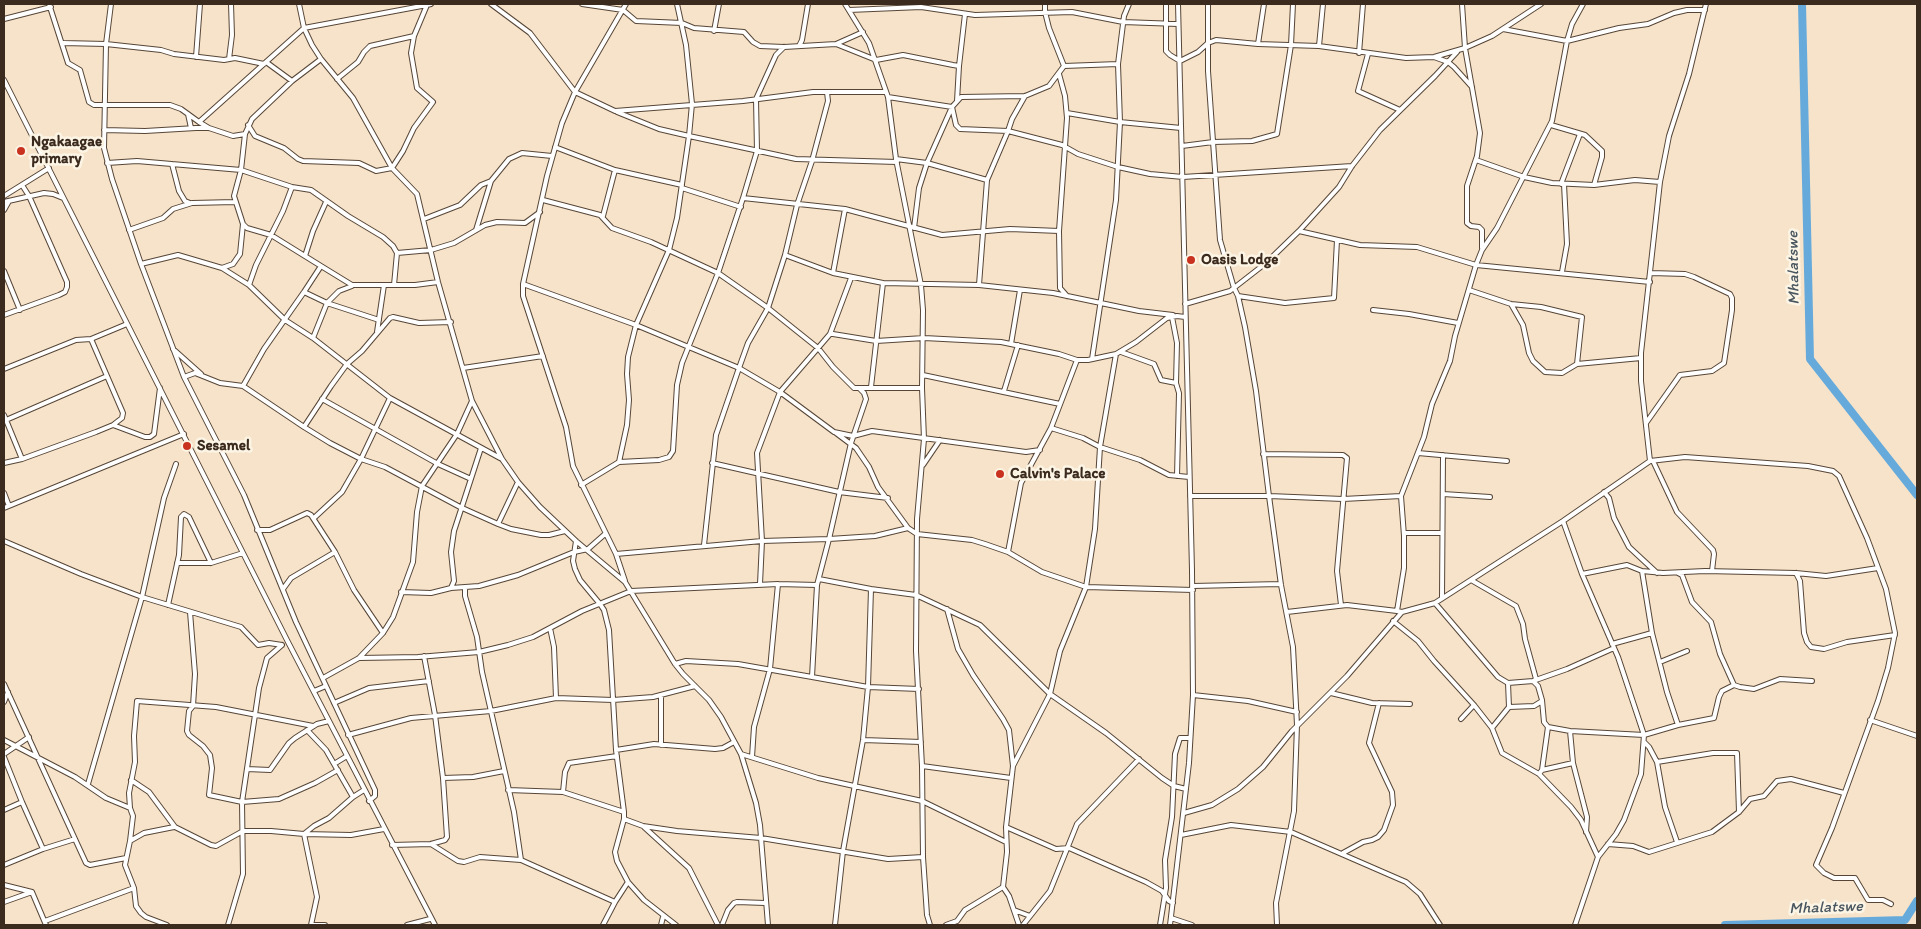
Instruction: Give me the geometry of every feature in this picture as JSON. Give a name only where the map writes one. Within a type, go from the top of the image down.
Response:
[{"type":"street","points":[[111,4],[106,44],[104,130],[104,148],[108,163],[141,264],[184,377],[244,495],[296,622],[375,790],[375,796],[369,801]]},
{"type":"street","points":[[196,57],[200,4]]},
{"type":"street","points":[[229,59],[232,21],[231,4]]},
{"type":"street","points":[[298,4],[304,28],[321,59],[353,98],[392,168],[416,194],[424,219],[438,282],[472,401],[502,459],[518,482],[565,531],[625,582],[675,664],[709,700],[741,754],[756,803],[762,838],[768,925]]},
{"type":"street","points":[[199,122],[304,28],[430,4]]},
{"type":"street","points":[[4,19],[51,6],[68,63],[80,70],[89,102],[94,105],[170,105],[209,128],[233,136],[255,136],[284,148],[298,160],[359,163],[376,171],[392,168],[414,128],[434,102],[419,91],[416,85],[411,53],[414,36],[430,4]]},
{"type":"street","points":[[491,4],[530,33],[575,92],[659,129],[796,160],[897,160],[927,163],[987,180]]},
{"type":"street","points":[[582,4],[623,10],[636,21],[682,23],[694,28],[714,31],[744,32],[757,44],[768,46],[836,44],[864,32]]},
{"type":"street","points":[[625,582],[616,554],[573,466],[566,427],[524,304],[523,284],[552,156],[562,122],[575,92],[626,4]]},
{"type":"street","points":[[619,462],[624,444],[628,408],[627,368],[636,325],[669,250],[678,218],[689,136],[692,104],[686,45],[678,4]]},
{"type":"street","points":[[714,31],[719,4]]},
{"type":"street","points":[[799,46],[802,40],[808,4]]},
{"type":"street","points":[[845,4],[864,32],[876,60],[888,97],[897,160],[912,228],[921,284],[924,338],[922,388],[924,439],[917,534],[916,651],[922,766],[923,857],[927,915],[930,925]]},
{"type":"street","points":[[1045,4],[1049,28],[1064,66]]},
{"type":"street","points":[[1092,359],[1116,200],[1120,122],[1118,64],[1123,22],[1128,4]]},
{"type":"street","points":[[1166,4],[1166,51],[1170,56],[1180,61]]},
{"type":"street","points":[[1170,925],[1184,813],[1193,695],[1193,588],[1178,4]]},
{"type":"street","points":[[1208,4],[1208,71],[1220,240],[1238,296],[1256,390],[1280,584],[1293,647],[1297,712],[1294,812],[1277,898],[1277,925]]},
{"type":"street","points":[[1258,44],[1264,4]]},
{"type":"street","points":[[1182,146],[1213,142],[1252,141],[1277,134],[1291,45],[1293,4]]},
{"type":"street","points":[[1318,46],[1323,4]]},
{"type":"street","points":[[1359,53],[1362,30],[1362,4]]},
{"type":"street","points":[[1462,4],[1465,48],[1480,133],[1476,160],[1467,186],[1467,223],[1482,230],[1482,250]]},
{"type":"street","points":[[1180,61],[1198,52],[1208,43],[1222,40],[1258,44],[1318,46],[1406,58],[1434,57],[1465,48],[1492,36],[1540,4]]},
{"type":"street","points":[[1184,813],[1212,805],[1238,789],[1263,767],[1297,725],[1331,693],[1400,612],[1404,568],[1401,496],[1418,453],[1432,404],[1450,361],[1458,323],[1482,250],[1497,228],[1554,116],[1567,41],[1572,24],[1583,4]]},
{"type":"street","points":[[1706,4],[1689,74],[1669,136],[1660,182],[1641,358],[1641,381],[1651,461],[1677,512],[1713,550],[1712,571]]},
{"type":"street","points":[[849,10],[922,7],[966,14],[1072,12],[1123,22],[1178,24]]},
{"type":"street","points":[[1503,29],[1567,41],[1620,28],[1648,24],[1674,12],[1705,10]]},
{"type":"street","points":[[957,101],[966,14]]},
{"type":"street","points":[[337,79],[358,62],[370,46],[414,36]]},
{"type":"street","points":[[63,43],[106,44],[224,60],[235,58],[265,63],[292,81]]},
{"type":"street","points":[[836,44],[876,60],[906,55],[960,66]]},
{"type":"street","points":[[768,46],[776,56]]},
{"type":"street","points":[[582,486],[619,462],[659,460],[669,457],[673,451],[677,385],[688,346],[718,273],[741,207],[757,151],[756,99],[776,56],[784,47]]},
{"type":"street","points":[[1185,304],[1226,293],[1266,263],[1339,187],[1352,166],[1380,130],[1458,50]]},
{"type":"street","points":[[1368,54],[1358,91],[1400,110]]},
{"type":"street","points":[[1434,57],[1448,62],[1463,75],[1473,88]]},
{"type":"street","points":[[321,59],[292,81],[248,125],[241,170],[234,196],[243,224],[247,228],[271,235],[352,286]]},
{"type":"street","points":[[1064,66],[1118,64]]},
{"type":"street","points":[[912,228],[919,188],[927,163],[952,107],[957,101],[965,96],[1024,96],[1049,86],[1064,66]]},
{"type":"street","points":[[1059,73],[1067,113],[1059,231],[1060,288],[1067,296]]},
{"type":"street","points":[[4,80],[127,324],[160,385],[346,756],[430,919],[435,925]]},
{"type":"street","points":[[615,111],[756,99],[813,92],[886,92]]},
{"type":"street","points":[[704,545],[716,435],[748,343],[768,308],[785,255],[797,205],[812,161],[828,101],[827,92]]},
{"type":"street","points":[[979,285],[987,180],[1012,119],[1024,96]]},
{"type":"street","points":[[888,97],[952,107]]},
{"type":"street","points":[[952,107],[956,125],[960,129],[1008,131],[1066,147],[1078,154],[1118,167],[1150,174],[1183,177],[1216,176],[1284,169],[1352,166]]},
{"type":"street","points":[[1067,113],[1120,122],[1181,128]]},
{"type":"street","points":[[188,114],[191,128]]},
{"type":"street","points":[[248,125],[255,136]]},
{"type":"street","points":[[1550,125],[1591,139],[1603,153],[1594,185]]},
{"type":"street","points":[[104,130],[145,131],[209,128]]},
{"type":"street","points":[[1562,272],[1567,244],[1562,184],[1580,134]]},
{"type":"street","points":[[555,147],[614,170],[682,186],[741,207]]},
{"type":"street","points":[[424,219],[460,205],[481,185],[491,180],[509,159],[515,155],[531,153],[552,156]]},
{"type":"street","points":[[1476,160],[1524,177],[1562,184],[1594,185],[1635,180],[1660,182]]},
{"type":"street","points":[[108,163],[137,161],[241,170],[311,190],[326,202],[383,237],[393,246],[397,253],[394,285]]},
{"type":"street","points":[[172,164],[179,192],[185,201],[192,204]]},
{"type":"street","points":[[4,196],[49,168]]},
{"type":"street","points":[[602,217],[614,170]]},
{"type":"street","points":[[476,230],[491,180]]},
{"type":"street","points":[[4,315],[59,295],[65,292],[67,287],[67,282],[29,196],[22,185]]},
{"type":"street","points":[[249,286],[256,265],[292,186]]},
{"type":"street","points":[[4,210],[6,202],[29,196],[49,193],[63,198]]},
{"type":"street","points":[[743,198],[845,209],[942,235],[1010,229],[1059,231]]},
{"type":"street","points":[[543,200],[600,214],[607,225],[612,228],[669,250],[718,273],[768,308],[818,348],[850,385],[864,393],[866,399],[851,443],[817,584],[812,677]]},
{"type":"street","points":[[130,230],[163,218],[173,209],[192,204],[235,202]]},
{"type":"street","points":[[305,256],[312,231],[326,202]]},
{"type":"street","points":[[833,273],[845,209]]},
{"type":"street","points":[[397,253],[431,250],[454,243],[485,225],[497,222],[525,223],[540,212]]},
{"type":"street","points":[[222,268],[232,266],[239,258],[243,224]]},
{"type":"street","points":[[1298,231],[1360,245],[1417,247],[1476,265],[1650,282]]},
{"type":"street","points":[[1238,296],[1285,303],[1334,298],[1336,240]]},
{"type":"street","points":[[141,264],[178,255],[222,268],[249,286],[285,320],[313,338],[390,398],[502,459]]},
{"type":"street","points":[[785,255],[833,273],[883,283],[979,285],[1067,296],[1139,311],[1185,317]]},
{"type":"street","points":[[243,386],[264,349],[321,266]]},
{"type":"street","points":[[4,271],[20,310]]},
{"type":"street","points":[[1646,424],[1680,375],[1712,371],[1724,363],[1732,310],[1730,294],[1694,277],[1685,274],[1651,273]]},
{"type":"street","points":[[760,584],[762,540],[757,453],[780,392],[830,334],[851,278]]},
{"type":"street","points":[[313,338],[328,303],[339,291],[352,286],[438,282]]},
{"type":"street","points":[[871,387],[883,283]]},
{"type":"street","points":[[523,284],[688,346],[739,368],[780,392],[851,443],[862,456],[878,486],[908,528],[917,534],[972,540],[1008,552],[1036,570],[1086,587],[1193,588],[1280,584]]},
{"type":"street","points":[[377,333],[384,285]]},
{"type":"street","points":[[1011,344],[1020,290]]},
{"type":"street","points":[[1469,290],[1511,304],[1582,317],[1577,364]]},
{"type":"street","points":[[304,292],[328,303],[379,320]]},
{"type":"street","points":[[1511,304],[1523,325],[1529,354],[1533,361],[1549,374],[1564,373],[1577,364],[1641,358]]},
{"type":"street","points":[[1373,310],[1458,323]]},
{"type":"street","points":[[830,334],[876,341],[924,338],[1011,344],[1077,360],[1092,359],[1118,353],[1163,320],[1175,316]]},
{"type":"street","points":[[1175,316],[1177,343],[1176,383],[1178,393],[1177,476]]},
{"type":"street","points":[[304,427],[347,364],[362,352],[391,318],[419,323],[450,322]]},
{"type":"street","points":[[4,369],[76,340],[91,338],[127,324]]},
{"type":"street","points":[[4,463],[22,459],[113,425],[122,418],[123,413],[91,338]]},
{"type":"street","points":[[1004,391],[1018,345]]},
{"type":"street","points":[[173,349],[203,375]]},
{"type":"street","points":[[1118,353],[1154,364],[1161,380],[1176,383]]},
{"type":"street","points":[[1013,766],[1050,694],[1060,651],[1086,587],[1096,529],[1100,447],[1118,353]]},
{"type":"street","points":[[463,368],[543,356]]},
{"type":"street","points":[[1008,552],[1022,482],[1051,428],[1077,360]]},
{"type":"street","points":[[184,377],[193,373],[203,375],[220,383],[243,386],[330,443],[361,459],[385,467],[460,508],[498,524],[549,535],[565,531]]},
{"type":"street","points":[[923,375],[1060,404]]},
{"type":"street","points":[[6,420],[107,376]]},
{"type":"street","points":[[113,425],[146,437],[154,434],[160,385]]},
{"type":"street","points":[[860,389],[871,387],[922,388]]},
{"type":"street","points":[[314,518],[342,492],[361,459],[390,398]]},
{"type":"street","points":[[322,399],[438,464],[471,479]]},
{"type":"street","points":[[323,678],[359,658],[383,633],[393,617],[413,562],[422,486],[457,434],[472,401]]},
{"type":"street","points":[[4,414],[22,459]]},
{"type":"street","points":[[1051,428],[1084,438],[1100,447],[1140,460],[1168,475],[1189,477]]},
{"type":"street","points":[[834,432],[853,436],[872,431],[1026,452],[1040,450]]},
{"type":"street","points":[[4,508],[184,434]]},
{"type":"street","points":[[922,466],[940,440]]},
{"type":"street","points":[[451,588],[454,581],[451,544],[460,508],[481,448]]},
{"type":"street","points":[[1418,453],[1507,461]]},
{"type":"street","points":[[1264,454],[1345,456],[1348,461],[1342,499],[1337,571],[1341,605]]},
{"type":"street","points":[[1442,598],[1443,455]]},
{"type":"street","points":[[1287,612],[1341,605],[1400,612],[1435,602],[1563,522],[1651,461],[1699,457],[1798,465],[1833,471],[1839,476],[1867,538],[1892,613],[1894,635],[1888,668],[1832,828],[1816,865],[1824,873],[1834,878],[1854,878],[1868,900],[1883,900],[1891,904]]},
{"type":"street","points":[[712,463],[839,492],[888,498]]},
{"type":"street","points":[[88,784],[142,597],[164,498],[176,464]]},
{"type":"street","points":[[498,524],[518,482]]},
{"type":"street","points":[[1604,492],[1610,498],[1614,518],[1629,547],[1658,573]]},
{"type":"street","points":[[4,493],[9,506]]},
{"type":"street","points":[[1443,494],[1490,497]]},
{"type":"street","points":[[1190,496],[1269,496],[1342,499],[1401,496]]},
{"type":"street","points":[[257,530],[272,530],[307,513],[314,518],[335,552],[354,590],[383,633]]},
{"type":"street","points":[[168,605],[177,563],[181,517],[184,514],[189,517],[211,563]]},
{"type":"street","points":[[1563,522],[1582,574],[1613,646],[1644,735],[1641,774],[1624,820],[1598,858],[1575,925]]},
{"type":"street","points":[[616,554],[762,540],[875,536],[908,528]]},
{"type":"street","points":[[1404,533],[1442,533]]},
{"type":"street","points":[[401,592],[430,593],[451,588],[479,586],[518,575],[574,552],[588,549],[605,534]]},
{"type":"street","points":[[4,541],[81,574],[142,597],[240,627],[258,645],[270,643],[282,645]]},
{"type":"street","points":[[576,541],[573,561],[580,580],[604,610],[609,630],[616,750],[624,812],[624,820],[615,852],[617,861],[628,882],[644,900],[676,925]]},
{"type":"street","points":[[283,589],[291,578],[335,552]]},
{"type":"street","points":[[177,563],[211,563],[243,553]]},
{"type":"street","points":[[1582,574],[1627,566],[1642,571],[1658,573],[1712,571],[1796,573],[1826,576],[1878,568]]},
{"type":"street","points":[[1642,571],[1652,633],[1667,692],[1678,725]]},
{"type":"street","points":[[1678,573],[1682,575],[1692,602],[1711,622],[1720,654],[1734,684],[1754,689],[1780,679],[1812,681]]},
{"type":"street","points":[[1796,573],[1800,581],[1804,633],[1810,647],[1824,649],[1847,642],[1894,635]]},
{"type":"street","points":[[819,579],[916,595],[946,608],[985,629],[1050,694],[1106,733],[1172,785],[1186,789]]},
{"type":"street","points":[[1471,580],[1516,606],[1523,624],[1535,680],[1542,700],[1544,722],[1548,727],[1570,731],[1644,735],[1678,725],[1714,718],[1722,691],[1734,684]]},
{"type":"street","points":[[359,658],[479,652],[508,646],[532,637],[631,591],[760,584],[817,584]]},
{"type":"street","points":[[752,757],[754,727],[770,669],[778,584]]},
{"type":"street","points":[[465,588],[514,812],[521,860]]},
{"type":"street","points":[[835,925],[843,851],[863,740],[868,687],[871,589]]},
{"type":"street","points":[[1435,602],[1498,677],[1508,683],[1535,680],[1567,669],[1613,646],[1652,633]]},
{"type":"street","points":[[946,608],[958,649],[1009,730],[1013,766],[1006,827],[1003,887],[1009,896],[1019,925]]},
{"type":"street","points":[[190,612],[195,674],[194,706],[189,711],[187,731],[210,755],[212,768],[209,796],[242,802],[279,799],[315,784],[338,770]]},
{"type":"street","points":[[1393,621],[1418,642],[1474,705],[1492,728],[1502,753],[1539,774],[1577,814],[1598,858]]},
{"type":"street","points":[[550,628],[554,647],[556,698]]},
{"type":"street","points":[[228,925],[243,874],[242,802],[262,672],[267,658],[288,642]]},
{"type":"street","points":[[1660,662],[1687,652]]},
{"type":"street","points":[[392,845],[431,844],[445,840],[447,837],[436,715],[424,656]]},
{"type":"street","points":[[675,664],[686,661],[711,662],[770,669],[868,687],[919,689]]},
{"type":"street","points":[[334,703],[369,688],[429,681]]},
{"type":"street","points":[[1492,728],[1509,707],[1508,683]]},
{"type":"street","points":[[4,684],[88,864],[126,858]]},
{"type":"street","points":[[314,691],[326,686]]},
{"type":"street","points":[[348,735],[397,721],[436,715],[491,711],[556,698],[613,700],[661,696],[695,686]]},
{"type":"street","points":[[4,702],[8,692]]},
{"type":"street","points":[[1331,693],[1379,704],[1410,704]]},
{"type":"street","points":[[1193,695],[1248,701],[1297,712]]},
{"type":"street","points":[[661,696],[661,745]]},
{"type":"street","points":[[1509,707],[1534,706],[1542,700]]},
{"type":"street","points":[[168,925],[146,917],[141,913],[136,906],[134,888],[127,872],[126,858],[134,816],[130,808],[131,780],[135,762],[134,736],[137,701],[216,707],[313,726]]},
{"type":"street","points":[[1343,853],[1378,836],[1384,830],[1393,805],[1392,792],[1369,743],[1379,704]]},
{"type":"street","points":[[1460,718],[1474,705]]},
{"type":"street","points":[[1870,720],[1917,736]]},
{"type":"street","points":[[247,769],[270,770],[289,743],[313,726],[329,721]]},
{"type":"street","points":[[1539,774],[1542,770],[1548,727]]},
{"type":"street","points":[[307,730],[326,750],[353,797]]},
{"type":"street","points":[[1570,731],[1572,763],[1587,817],[1586,832]]},
{"type":"street","points":[[29,737],[4,756],[43,849]]},
{"type":"street","points":[[1160,925],[1165,894],[1165,860],[1172,818],[1172,785],[1175,754],[1178,743],[1183,737],[1190,738]]},
{"type":"street","points":[[4,740],[88,784],[106,798],[130,808]]},
{"type":"street","points":[[863,740],[921,742]]},
{"type":"street","points":[[616,750],[661,745],[716,749],[723,748],[734,742]]},
{"type":"street","points":[[1644,742],[1657,762],[1665,808],[1677,842]]},
{"type":"street","points":[[344,751],[354,746]]},
{"type":"street","points":[[1657,762],[1713,753],[1737,753],[1739,812]]},
{"type":"street","points":[[741,754],[808,776],[922,801],[1006,842]]},
{"type":"street","points":[[334,764],[346,756]]},
{"type":"street","points":[[563,792],[565,772],[569,763],[617,756]]},
{"type":"street","points":[[1024,925],[1050,891],[1069,848],[1070,839],[1077,824],[1139,759]]},
{"type":"street","points":[[1542,770],[1572,763]]},
{"type":"street","points":[[922,766],[1011,778]]},
{"type":"street","points":[[443,778],[473,777],[504,771]]},
{"type":"street","points":[[1608,844],[1633,846],[1649,852],[1712,832],[1739,812],[1750,799],[1764,796],[1777,781],[1785,779],[1844,793]]},
{"type":"street","points":[[131,780],[149,792],[175,827],[205,843],[216,846],[243,831],[271,830],[304,834],[351,835],[384,829]]},
{"type":"street","points":[[304,834],[329,818],[364,790]]},
{"type":"street","points":[[508,790],[563,792],[624,812]]},
{"type":"street","points":[[4,810],[22,802]]},
{"type":"street","points":[[624,820],[677,832],[762,838],[888,859],[923,857]]},
{"type":"street","points":[[1181,835],[1230,825],[1291,832],[1406,882],[1420,894],[1440,925]]},
{"type":"street","points":[[644,826],[689,868],[720,925]]},
{"type":"street","points":[[130,842],[147,832],[175,827]]},
{"type":"street","points":[[1006,827],[1056,849],[1069,848],[1146,882],[1165,894],[1169,901],[1173,903]]},
{"type":"street","points":[[304,834],[317,897],[311,925],[325,925]]},
{"type":"street","points":[[4,865],[43,849],[75,839]]},
{"type":"street","points":[[431,844],[458,861],[464,862],[480,857],[521,860],[615,902]]},
{"type":"street","points":[[603,925],[628,882]]},
{"type":"street","points":[[4,885],[32,892]]},
{"type":"street","points":[[946,925],[957,921],[965,910],[1003,887]]},
{"type":"street","points":[[32,892],[45,923],[134,888]]},
{"type":"street","points":[[4,902],[32,892]]},
{"type":"street","points":[[720,925],[734,903],[766,903]]},
{"type":"street","points":[[1014,910],[1030,916]]},
{"type":"street","points":[[661,925],[663,916]]},
{"type":"street","points":[[1171,918],[1192,925]]},
{"type":"street","points":[[408,925],[430,919]]},
{"type":"waterway","name":"Mhalatswe","points":[[1802,4],[1810,359],[1917,495]]},
{"type":"waterway","name":"Mhalatswe","points":[[1725,925],[1905,920],[1917,901]]},
{"type":"place","name":"Ngakaagae primary","points":[[21,151]]},
{"type":"place","name":"Oasis Lodge","points":[[1191,260]]},
{"type":"place","name":"Sesamel","points":[[187,446]]},
{"type":"place","name":"Calvin's Palace","points":[[1000,474]]}]
